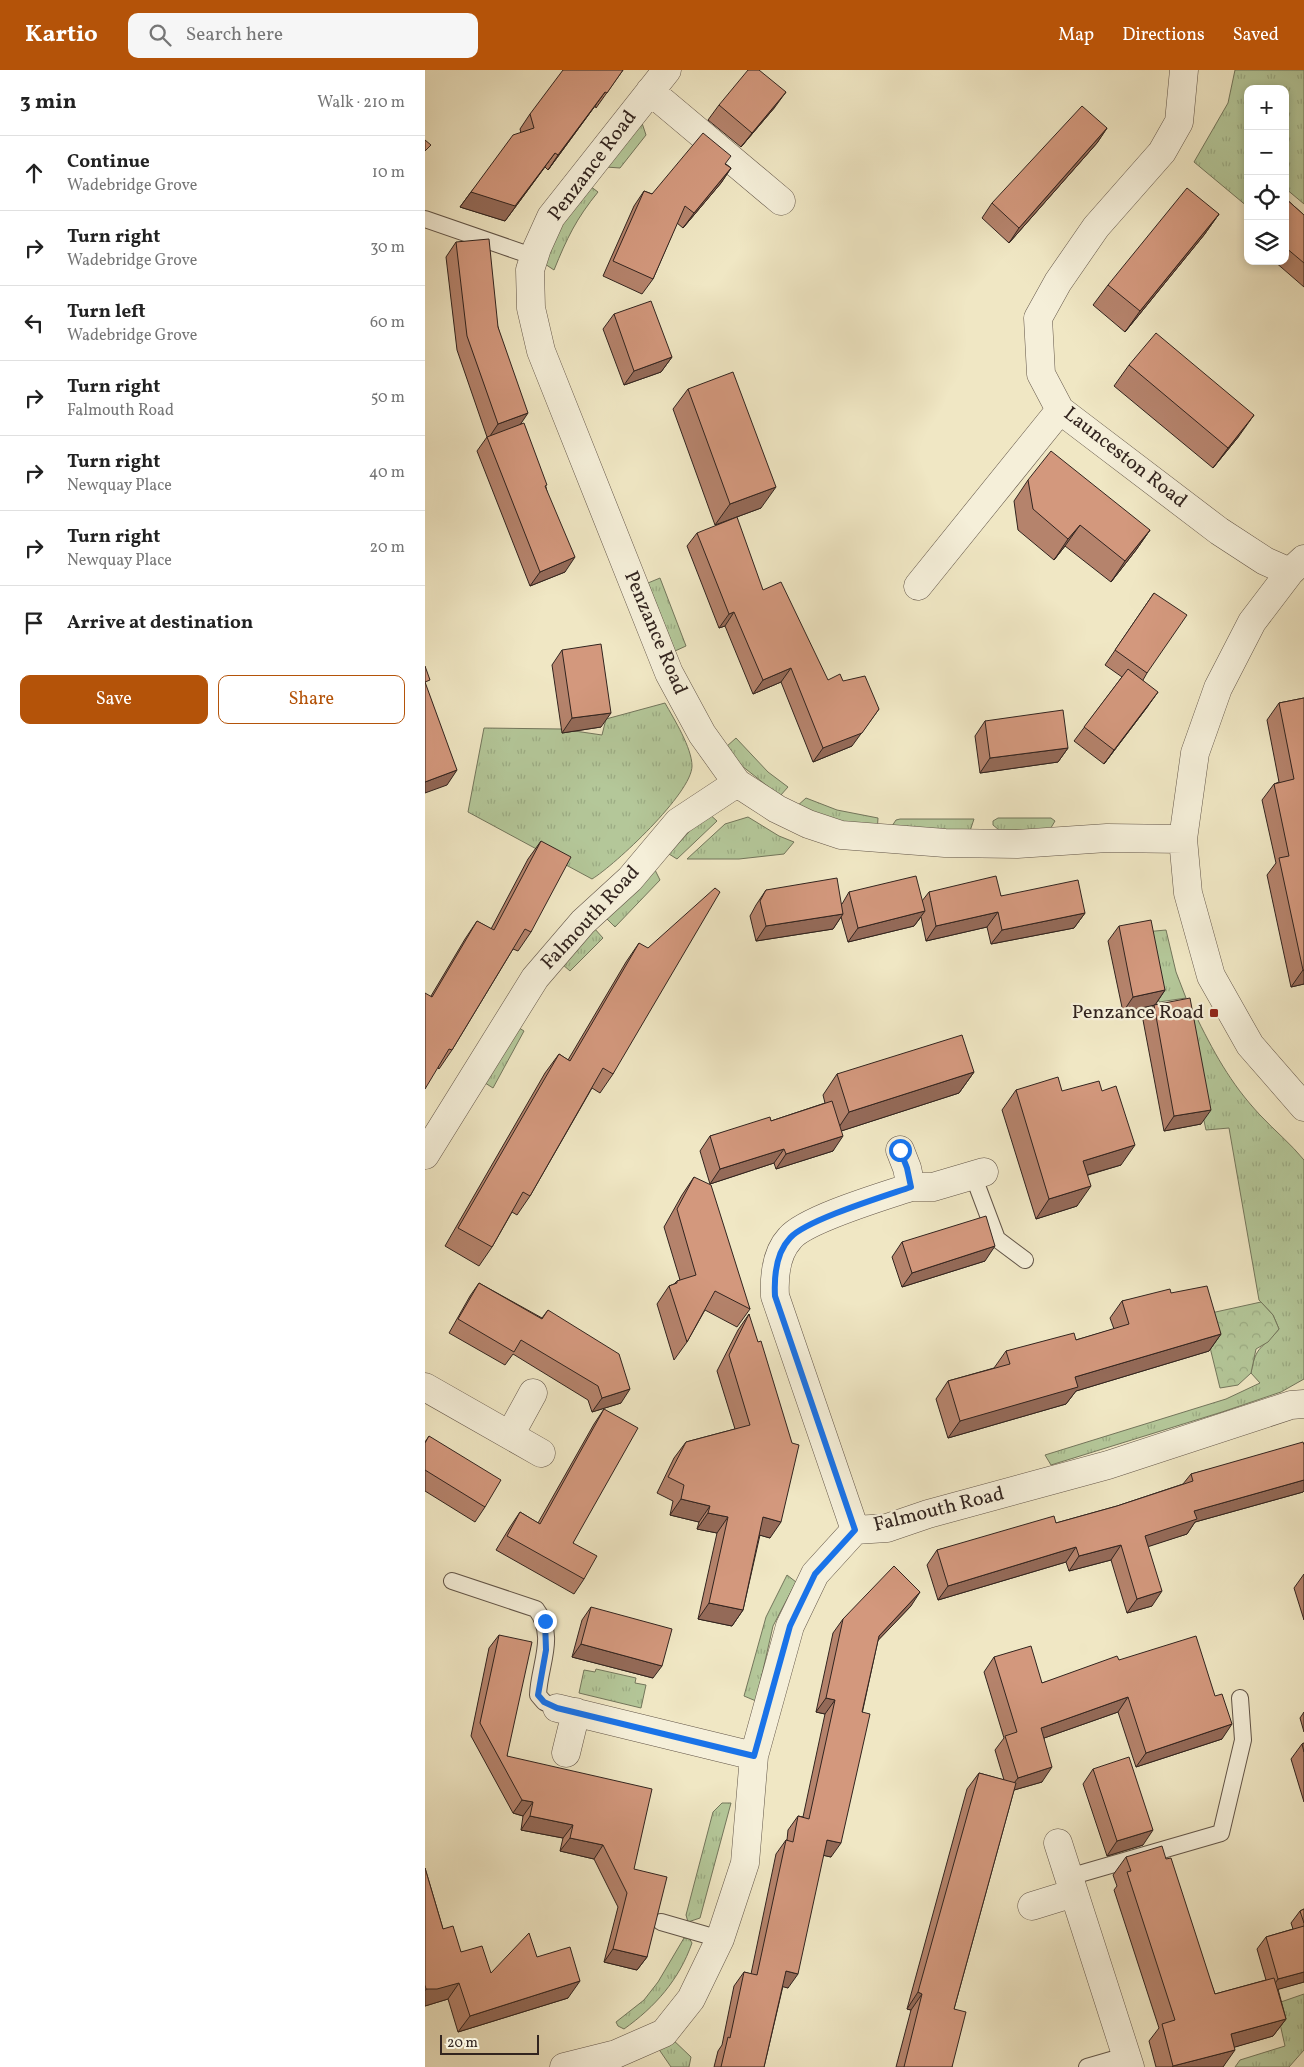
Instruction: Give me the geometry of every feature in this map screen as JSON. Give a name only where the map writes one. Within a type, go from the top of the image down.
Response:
[{"type":"street","name":"Penzance Road","points":[[667,70],[551,217],[530,270],[531,308],[541,351],[669,673],[702,734],[737,784],[777,809],[808,824],[841,835],[973,844],[1017,844],[1107,838],[1183,839]]},
{"type":"street","name":"Launceston Road","points":[[1184,70],[1179,122],[1162,152],[1096,227],[1058,282],[1038,318],[1041,374],[1060,410],[1219,531],[1265,561],[1297,565]]},
{"type":"street","points":[[650,91],[781,201]]},
{"type":"street","points":[[918,586],[1060,410]]},
{"type":"street","points":[[1297,565],[1252,622],[1218,688],[1195,754],[1183,839],[1188,893],[1211,976],[1250,1046],[1304,1107]]},
{"type":"street","name":"Falmouth Road","points":[[425,1155],[535,978],[583,922],[630,878],[678,822],[737,784]]},
{"type":"street","points":[[900,1150],[907,1168],[911,1187]]},
{"type":"street","points":[[855,1530],[775,1296],[776,1264],[790,1238],[814,1223],[911,1187],[933,1187],[979,1173]]},
{"type":"street","points":[[425,1387],[541,1452]]},
{"type":"street","points":[[510,1435],[533,1393]]},
{"type":"street","name":"Falmouth Road","points":[[564,2067],[616,2054],[664,2033],[691,1999],[720,1938],[745,1863],[754,1756],[790,1626],[815,1574],[855,1530],[887,1528],[928,1514],[1108,1465],[1291,1405],[1304,1404]]},
{"type":"street","points":[[566,1753],[566,1710],[754,1756]]},
{"type":"street","points":[[1058,1843],[1127,2061]]},
{"type":"street","points":[[1032,1906],[1072,1885]]},
{"type":"lane","points":[[425,219],[535,257]]},
{"type":"lane","points":[[979,1173],[997,1239],[1025,1260]]},
{"type":"lane","points":[[452,1581],[536,1609],[545,1621],[546,1650],[538,1695],[544,1702],[566,1710]]},
{"type":"lane","points":[[1072,1885],[1221,1832],[1243,1740],[1240,1698]]},
{"type":"lane","points":[[661,1922],[720,1938]]},
{"type":"lane","points":[[1087,2067],[1127,2061]]},
{"type":"green space","points":[[1235,70],[1304,70],[1304,204],[1289,191],[1289,85],[1244,85],[1244,204],[1194,162],[1228,103]]},
{"type":"green space","points":[[642,123],[646,135],[620,168],[606,167]]},
{"type":"green space","points":[[590,186],[598,192],[573,229],[554,270],[545,264],[563,221]]},
{"type":"green space","points":[[660,578],[686,646],[675,651],[648,583]]},
{"type":"green space","points":[[665,703],[689,751],[692,766],[689,778],[680,793],[651,827],[617,859],[592,879],[468,812],[484,728],[561,729],[602,735],[606,719]]},
{"type":"green space","points":[[736,738],[768,772],[788,787],[780,796],[742,766],[726,747]]},
{"type":"green space","points":[[806,798],[837,810],[878,818],[877,833],[796,807]]},
{"type":"green space","points":[[707,812],[717,821],[677,859],[669,854]]},
{"type":"green space","points":[[748,817],[779,836],[794,842],[784,854],[739,859],[687,859],[725,824]]},
{"type":"green space","points":[[998,818],[1051,818],[1055,821],[1049,831],[999,830],[993,825],[993,821]]},
{"type":"green space","points":[[974,819],[970,831],[892,826],[896,820]]},
{"type":"green space","points":[[654,868],[660,880],[615,927],[606,918]]},
{"type":"green space","points":[[594,928],[603,938],[570,971],[562,964]]},
{"type":"green space","points":[[1166,930],[1176,972],[1186,998],[1159,1002],[1145,932]]},
{"type":"green space","points":[[1194,1012],[1231,1079],[1249,1103],[1304,1160],[1304,1379],[1281,1392],[1051,1465],[1045,1455],[1226,1399],[1260,1383],[1251,1373],[1255,1357],[1279,1329],[1273,1315],[1259,1300],[1229,1128],[1206,1130],[1181,1014]]},
{"type":"green space","points":[[516,1026],[524,1031],[493,1088],[482,1081]]},
{"type":"green space","points":[[1261,1302],[1273,1315],[1279,1329],[1268,1342],[1256,1349],[1251,1373],[1238,1385],[1220,1388],[1202,1315]]},
{"type":"green space","points":[[787,1575],[796,1582],[773,1626],[756,1701],[744,1696],[766,1617]]},
{"type":"green space","points":[[596,1669],[636,1678],[635,1683],[646,1685],[641,1708],[579,1693],[584,1670],[595,1672]]},
{"type":"green space","points":[[722,1803],[731,1803],[700,1918],[688,1922],[686,1915],[713,1812]]},
{"type":"green space","points":[[684,1938],[689,1938],[692,1943],[680,1969],[665,1992],[624,2029],[618,2026],[616,2022],[644,2000],[658,1982]]},
{"type":"green space","points":[[1304,1994],[1304,2050],[1289,2067],[1235,2067],[1240,2060],[1285,2046],[1278,2015],[1278,2003]]},
{"type":"green space","points":[[669,2036],[691,2057],[689,2067],[671,2067],[658,2048]]},
{"type":"building","points":[[563,70],[623,70],[558,155],[555,153],[515,206],[471,192],[513,135],[534,128],[530,114]]},
{"type":"building","points":[[748,70],[759,70],[786,92],[752,133],[719,105]]},
{"type":"building","points":[[1082,106],[1107,128],[1019,228],[992,203]]},
{"type":"building","points":[[703,133],[731,156],[725,164],[731,168],[694,213],[685,206],[653,279],[613,261],[644,191],[652,194]]},
{"type":"building","points":[[425,140],[431,145],[425,151]]},
{"type":"building","points":[[1187,188],[1219,214],[1140,311],[1108,285]]},
{"type":"building","points":[[1289,202],[1304,215],[1304,263],[1289,250]]},
{"type":"building","points":[[489,239],[498,327],[528,413],[498,424],[467,336],[456,242]]},
{"type":"building","points":[[651,301],[672,357],[634,371],[614,314]]},
{"type":"building","points":[[1156,333],[1254,415],[1228,448],[1129,365]]},
{"type":"building","points":[[733,372],[776,487],[730,504],[688,389]]},
{"type":"building","points":[[524,423],[547,485],[545,486],[575,557],[540,572],[487,437]]},
{"type":"building","points":[[1051,451],[1150,530],[1125,561],[1080,525],[1068,539],[1033,509],[1028,480]]},
{"type":"building","points":[[737,517],[763,590],[781,582],[828,680],[840,674],[843,681],[865,676],[879,709],[862,733],[823,748],[791,668],[763,680],[734,612],[729,614],[697,533]]},
{"type":"building","points":[[1154,593],[1187,615],[1147,673],[1115,650]]},
{"type":"building","points":[[601,644],[611,713],[572,718],[562,650]]},
{"type":"building","points":[[425,666],[430,680],[425,682]]},
{"type":"building","points":[[1128,669],[1158,692],[1114,750],[1084,727]]},
{"type":"building","points":[[425,682],[457,770],[425,782]]},
{"type":"building","points":[[1304,698],[1303,970],[1279,858],[1289,856],[1274,784],[1294,779],[1279,703]]},
{"type":"building","points":[[1063,710],[1068,748],[990,758],[985,721]]},
{"type":"building","points":[[541,841],[571,857],[531,932],[525,929],[452,1050],[449,1049],[425,1089],[425,993],[432,997],[477,921],[494,930]]},
{"type":"building","points":[[916,876],[925,911],[858,928],[849,892]]},
{"type":"building","points":[[996,876],[1001,896],[1078,880],[1085,913],[1002,930],[998,912],[936,926],[929,892]]},
{"type":"building","points":[[837,878],[843,914],[766,926],[760,901],[766,890]]},
{"type":"building","points":[[715,888],[720,892],[613,1074],[603,1068],[530,1196],[523,1192],[492,1247],[458,1228],[559,1054],[570,1061],[639,943],[648,948]]},
{"type":"building","points":[[1151,920],[1165,990],[1133,997],[1119,926]]},
{"type":"building","points":[[1190,998],[1211,1110],[1174,1116],[1154,1005]]},
{"type":"building","points":[[962,1035],[974,1072],[849,1112],[837,1074]]},
{"type":"building","points":[[1058,1077],[1062,1091],[1099,1081],[1102,1091],[1116,1086],[1135,1145],[1083,1161],[1091,1186],[1049,1199],[1016,1090]]},
{"type":"building","points":[[832,1101],[843,1136],[786,1154],[784,1149],[720,1169],[710,1136],[770,1117],[771,1121]]},
{"type":"building","points":[[694,1177],[711,1185],[750,1309],[715,1291],[687,1342],[669,1286],[677,1283],[677,1281],[696,1275],[677,1209]]},
{"type":"building","points":[[986,1216],[995,1246],[912,1273],[902,1242]]},
{"type":"building","points":[[479,1283],[542,1319],[548,1310],[619,1354],[630,1389],[602,1398],[598,1386],[521,1340],[514,1352],[458,1319]]},
{"type":"building","points":[[1207,1286],[1221,1334],[1075,1377],[1078,1387],[960,1421],[948,1381],[1010,1364],[1006,1351],[1074,1333],[1076,1340],[1129,1324],[1122,1301],[1170,1289],[1171,1293]]},
{"type":"building","points":[[749,1314],[758,1342],[761,1341],[792,1443],[799,1445],[781,1522],[763,1517],[743,1610],[709,1603],[728,1517],[708,1513],[710,1506],[681,1499],[684,1485],[668,1477],[686,1442],[750,1425],[729,1355]]},
{"type":"building","points":[[604,1409],[638,1428],[573,1543],[597,1556],[584,1579],[507,1536],[520,1512],[540,1524]]},
{"type":"building","points":[[429,1436],[501,1480],[485,1507],[425,1470],[425,1443]]},
{"type":"building","points":[[1303,1442],[1304,1480],[1194,1511],[1197,1519],[1145,1536],[1162,1591],[1137,1599],[1121,1545],[1079,1556],[1076,1547],[948,1586],[937,1550],[1054,1516],[1056,1523],[1117,1506],[1193,1481],[1191,1474]]},
{"type":"building","points":[[894,1566],[920,1592],[879,1636],[862,1712],[870,1714],[841,1843],[827,1840],[798,1974],[786,1971],[764,2067],[721,2067],[728,2037],[730,2038],[744,1972],[757,1975],[786,1840],[793,1842],[798,1816],[809,1819],[835,1700],[826,1698],[843,1619]]},
{"type":"building","points":[[591,1607],[672,1629],[662,1666],[581,1644]]},
{"type":"building","points":[[499,1635],[532,1642],[507,1756],[652,1789],[634,1869],[667,1877],[647,1957],[613,1949],[627,1893],[603,1845],[570,1838],[573,1825],[530,1816],[533,1802],[522,1800],[480,1723]]},
{"type":"building","points":[[1196,1636],[1215,1696],[1222,1694],[1232,1724],[1146,1753],[1128,1697],[1041,1728],[1052,1767],[1018,1778],[1005,1736],[1017,1732],[994,1657],[1031,1646],[1042,1683],[1117,1656],[1119,1660]]},
{"type":"building","points":[[1129,1757],[1153,1830],[1117,1841],[1093,1769]]},
{"type":"building","points":[[979,1773],[1016,1783],[954,2009],[966,2012],[952,2067],[904,2067],[922,1994],[918,1992]]},
{"type":"building","points":[[1162,1846],[1166,1859],[1171,1858],[1215,1994],[1274,1978],[1286,2019],[1231,2034],[1235,2050],[1173,2066],[1162,2024],[1175,2020],[1127,1872],[1131,1871],[1126,1857]]},
{"type":"building","points":[[425,1868],[443,1929],[453,1926],[461,1952],[482,1946],[491,1973],[529,1933],[537,1957],[570,1947],[580,1981],[470,2016],[459,1983],[437,1989],[426,1989]]},
{"type":"building","points":[[1304,1909],[1304,1923],[1300,1911]]},
{"type":"building","points":[[1304,1926],[1304,1972],[1278,1979],[1266,1937]]},
{"type":"place","name":"Penzance Road","points":[[1214,1013]]},
{"type":"route","points":[[545,1621],[546,1650],[538,1686],[538,1695],[544,1702],[557,1708],[754,1756],[790,1626],[815,1574],[855,1530],[775,1296],[776,1264],[790,1238],[814,1223],[911,1187],[907,1168],[900,1150]]}]
